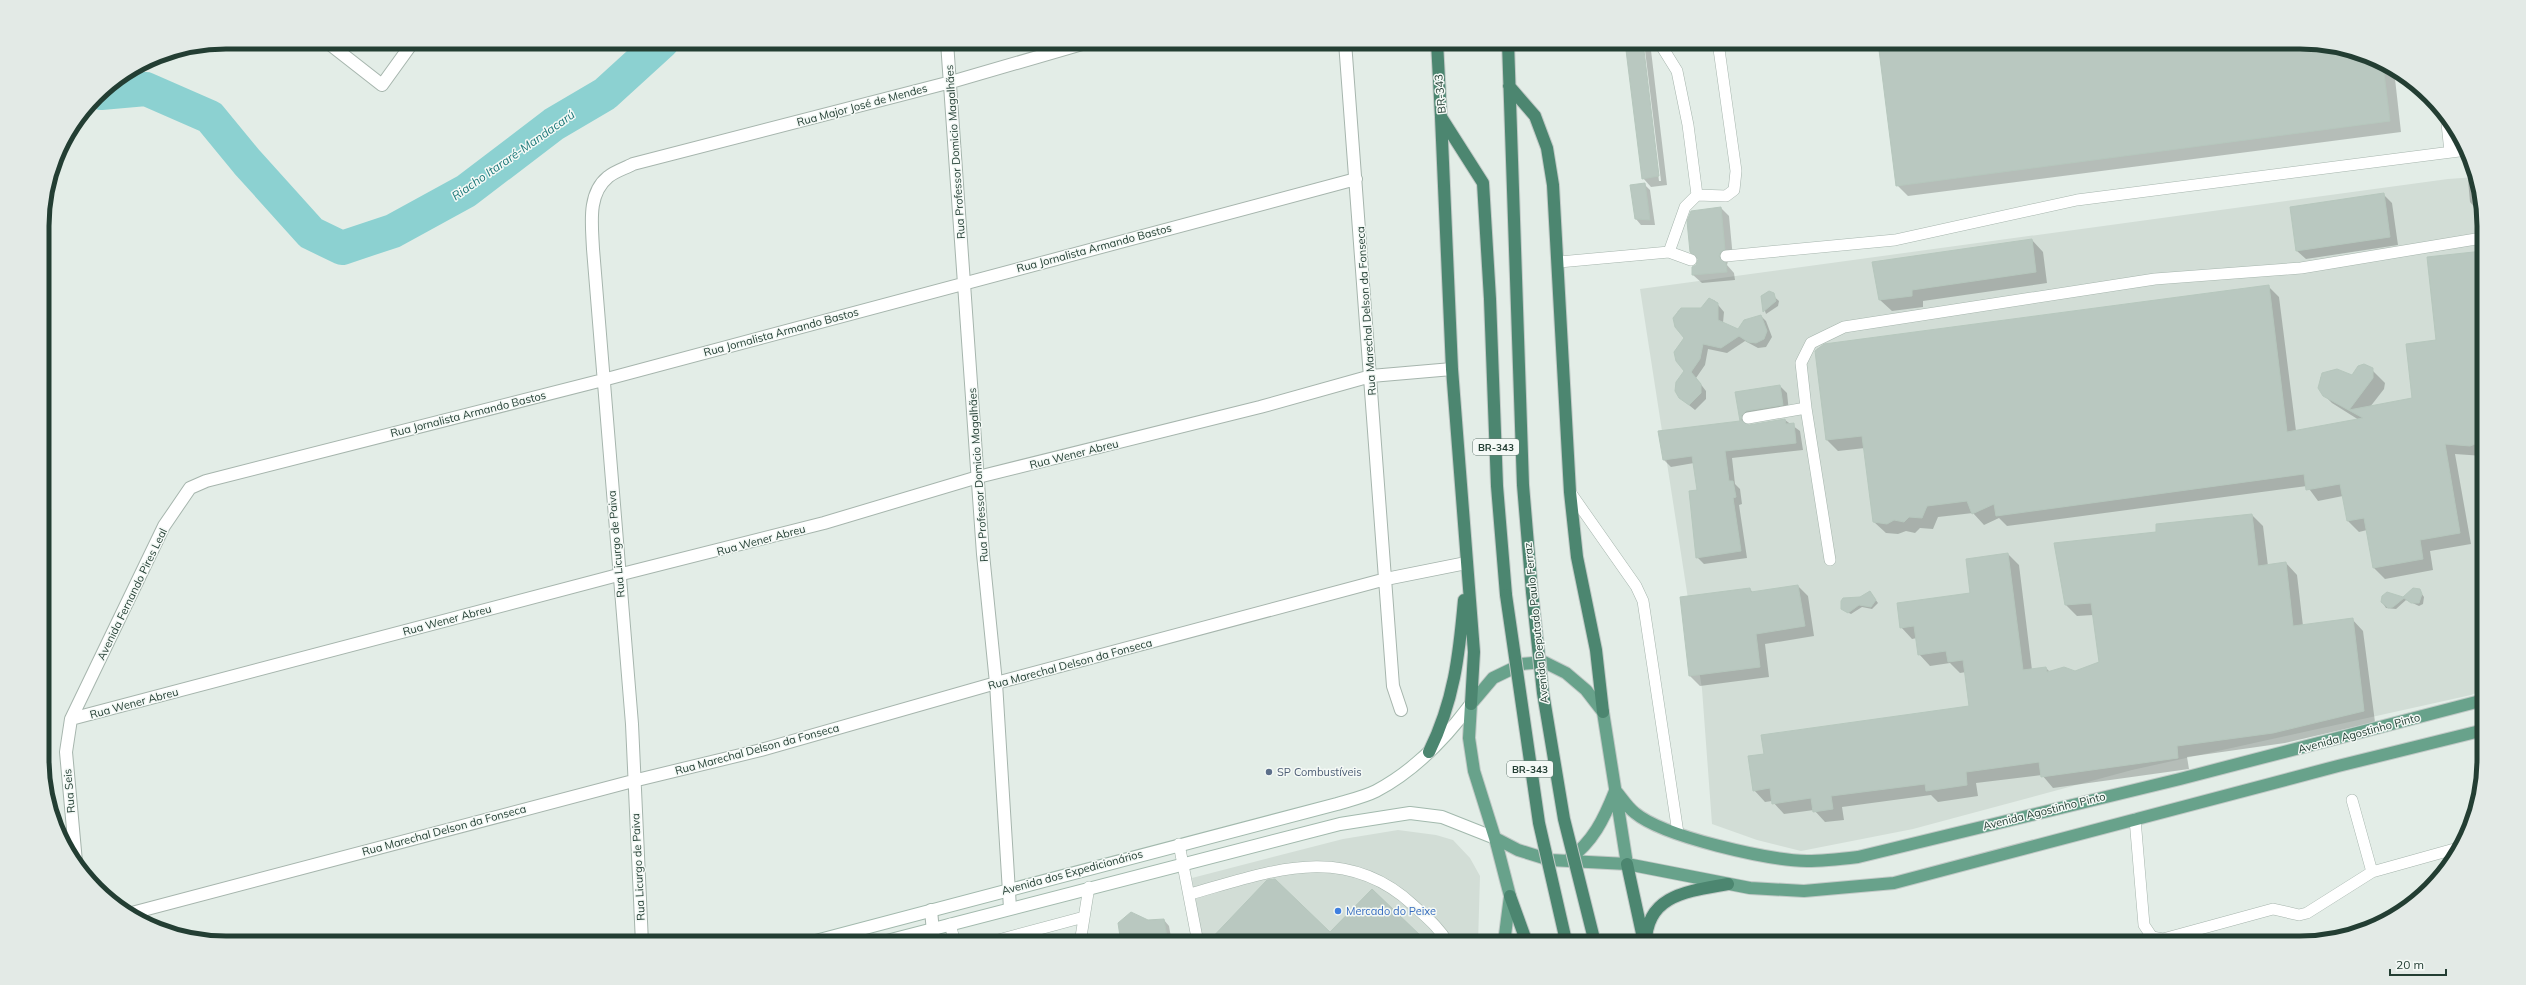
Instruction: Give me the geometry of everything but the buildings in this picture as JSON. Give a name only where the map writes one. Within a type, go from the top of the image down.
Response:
[{"type":"highway","name":"BR-343","points":[[1437,49],[1441,117],[1483,182],[1490,299],[1497,486],[1506,595],[1539,823],[1565,936]]},
{"type":"highway","name":"BR-343","points":[[1508,49],[1509,86]]},
{"type":"highway","points":[[1509,86],[1535,116],[1547,148],[1553,185],[1559,262],[1564,414],[1570,492],[1577,557],[1596,650],[1603,712]]},
{"type":"highway","name":"Avenida Deputado Paulo Ferraz","points":[[1509,86],[1522,485],[1532,592],[1543,693],[1564,819],[1593,936]]},
{"type":"highway","points":[[1441,117],[1452,369],[1466,567],[1474,652],[1471,704]]},
{"type":"highway","points":[[1429,752],[1444,722],[1453,690],[1466,567]]},
{"type":"highway","points":[[1626,864],[1643,936]]},
{"type":"highway","points":[[1646,936],[1651,916],[1661,904],[1689,891],[1728,884]]},
{"type":"highway","points":[[1510,896],[1524,936]]},
{"type":"main road","points":[[1505,936],[1510,896],[1495,838],[1474,771],[1469,738],[1471,704],[1493,678],[1522,664],[1544,662],[1566,673],[1586,690],[1603,712],[1626,864]]},
{"type":"main road","name":"Avenida Agostinho Pinto","points":[[1616,790],[1636,814],[1678,833],[1727,848],[1780,858],[1806,861],[1858,857],[2180,779],[2477,702]]},
{"type":"main road","points":[[1495,838],[1518,850],[1544,858],[1626,864],[1750,888],[1804,891],[1894,883],[2135,819],[2477,732]]},
{"type":"main road","points":[[1568,860],[1582,849],[1596,834],[1616,790]]},
{"type":"street","points":[[336,49],[382,85],[408,49]]},
{"type":"street","name":"Rua Professor Domicio Magalhães","points":[[948,49],[983,554],[996,683],[1010,908]]},
{"type":"street","name":"Rua Major José de Mendes","points":[[633,164],[951,82],[1065,49]]},
{"type":"street","name":"Rua Marechal Delson da Fonseca","points":[[1346,49],[1393,686],[1401,710]]},
{"type":"street","name":"Rua Licurgo de Paiva","points":[[633,164],[608,177],[597,191],[593,203],[593,249],[618,575],[632,724],[633,781],[642,936]]},
{"type":"street","name":"Rua Jornalista Armando Bastos","points":[[206,481],[603,380],[965,282],[1356,179]]},
{"type":"street","name":"Rua Wener Abreu","points":[[71,719],[618,575],[824,524],[978,477],[1260,407],[1371,376],[1452,369]]},
{"type":"street","name":"Avenida Fernando Pires Leal","points":[[71,719],[164,526],[190,488],[206,481]]},
{"type":"street","name":"Rua Marechal Delson da Fonseca","points":[[137,912],[633,781],[761,750],[996,683],[1386,579],[1466,567]]},
{"type":"street","name":"Avenida dos Expedicionários","points":[[834,936],[1179,844],[1337,804],[1374,792],[1402,775],[1450,733],[1471,704]]},
{"type":"street","name":"Rua Seis","points":[[71,719],[66,752],[75,850]]},
{"type":"street","name":"Avenida dos Expedicionários","points":[[904,936],[1089,887],[1340,824],[1410,813],[1442,817],[1495,838]]},
{"type":"street","points":[[931,910],[934,936]]},
{"type":"lane","points":[[1663,49],[1677,71],[1688,125],[1697,194]]},
{"type":"lane","points":[[1697,194],[1726,196],[1734,190],[1736,171],[1719,49]]},
{"type":"lane","points":[[2448,129],[2450,152]]},
{"type":"lane","points":[[1726,256],[1895,240],[2077,200],[2460,151]]},
{"type":"lane","points":[[1669,252],[1685,207],[1697,194]]},
{"type":"lane","points":[[1830,560],[1806,408],[1801,363],[1812,343],[1844,326],[2155,279],[2301,268],[2477,239]]},
{"type":"lane","points":[[1559,262],[1669,252],[1691,260]]},
{"type":"lane","points":[[1748,418],[1806,408]]},
{"type":"lane","points":[[1570,492],[1636,586],[1643,601],[1678,833]]},
{"type":"lane","points":[[2352,800],[2372,872]]},
{"type":"lane","points":[[2135,819],[2144,925],[2151,936]]},
{"type":"lane","points":[[1179,844],[1190,894],[1197,936]]},
{"type":"lane","points":[[2176,936],[2273,909],[2299,915],[2307,913],[2372,872],[2451,850]]},
{"type":"lane","points":[[1190,894],[1284,868],[1313,865],[1356,873],[1376,879],[1399,892],[1441,931],[1444,936]]},
{"type":"lane","points":[[1081,936],[1089,887]]},
{"type":"lane","points":[[1013,936],[1084,917]]},
{"type":"lane","points":[[950,924],[953,936]]},
{"type":"shaded area","points":[[2470,177],[2477,215],[2477,693],[2132,770],[1913,829],[1801,851],[1757,840],[1712,824],[1702,689],[1640,289],[2448,179]]},
{"type":"shaded area","name":"Mercado do Peixe","points":[[1398,830],[1436,835],[1453,840],[1470,858],[1480,876],[1478,936],[1201,936],[1192,878],[1343,839]]},
{"type":"waterway","name":"Riacho Itararé-Mandacarú","points":[[110,92],[146,89],[210,117],[247,162],[311,233],[342,248],[393,231],[466,191],[554,124],[605,94],[654,49]]},
{"type":"place","name":"SP Combustíveis","points":[[1269,772]]},
{"type":"place","name":"Mercado do Peixe","points":[[1338,911]]}]
